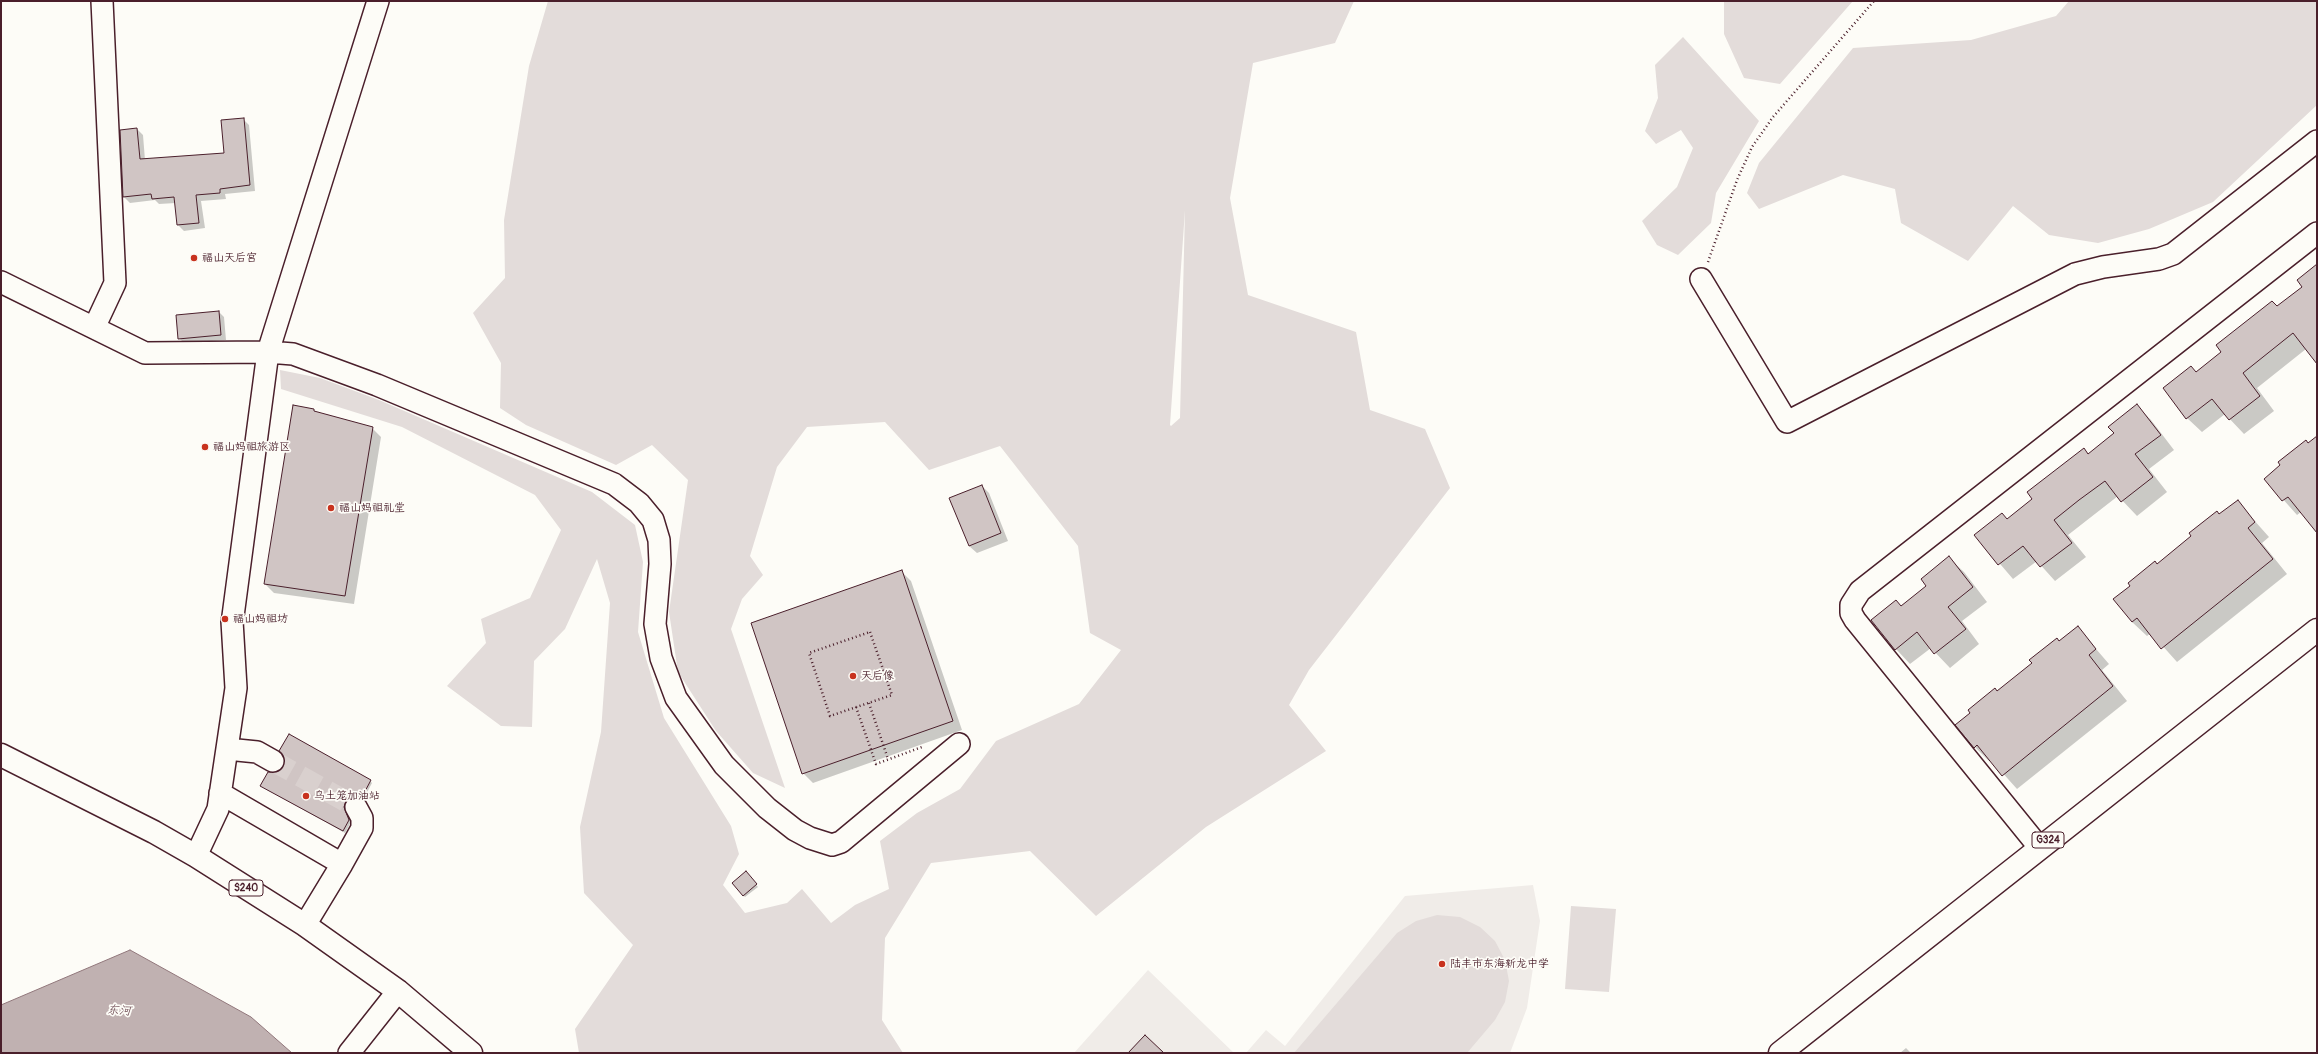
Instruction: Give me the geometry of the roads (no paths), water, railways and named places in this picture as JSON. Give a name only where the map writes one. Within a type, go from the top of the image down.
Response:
[{"type":"main road","name":"G324","points":[[1780,1053],[2039,847],[2317,630]]},
{"type":"main road","name":"S240","points":[[1,755],[154,832],[196,856],[305,925],[398,991],[471,1053]]},
{"type":"street","points":[[94,328],[115,283],[102,1]]},
{"type":"street","points":[[196,856],[218,808],[236,688],[232,619],[268,352],[378,1]]},
{"type":"street","points":[[1701,279],[1787,422],[2075,274],[2103,266],[2159,259],[2174,254],[2317,141]]},
{"type":"street","points":[[2039,847],[1855,620],[1851,613],[1851,605],[1854,598],[1866,586],[2317,233]]},
{"type":"street","points":[[1,282],[145,353],[268,352],[293,354],[377,385],[614,484],[639,503],[653,520],[659,540],[660,564],[655,624],[660,658],[676,698],[724,765],[767,808],[795,830],[820,843],[832,845],[841,842],[959,744]]},
{"type":"street","points":[[227,749],[257,752],[273,761]]},
{"type":"street","points":[[220,793],[342,864]]},
{"type":"street","points":[[305,925],[362,828],[362,818],[356,807]]},
{"type":"street","points":[[350,1053],[398,991]]},
{"type":"water","name":"东河","points":[[130,950],[251,1017],[292,1053],[1,1053],[1,1005]]},
{"type":"tunnel","points":[[273,761],[356,807]]},
{"type":"place","name":"福山天后宫","points":[[194,258]]},
{"type":"place","name":"福山妈祖旅游区","points":[[205,447]]},
{"type":"place","name":"福山妈祖礼堂","points":[[331,508]]},
{"type":"place","name":"福山妈祖坊","points":[[225,619]]},
{"type":"place","name":"天后像","points":[[853,676]]},
{"type":"place","name":"乌土笼加油站","points":[[306,796]]},
{"type":"place","name":"陆丰市东海新龙中学","points":[[1442,964]]}]
